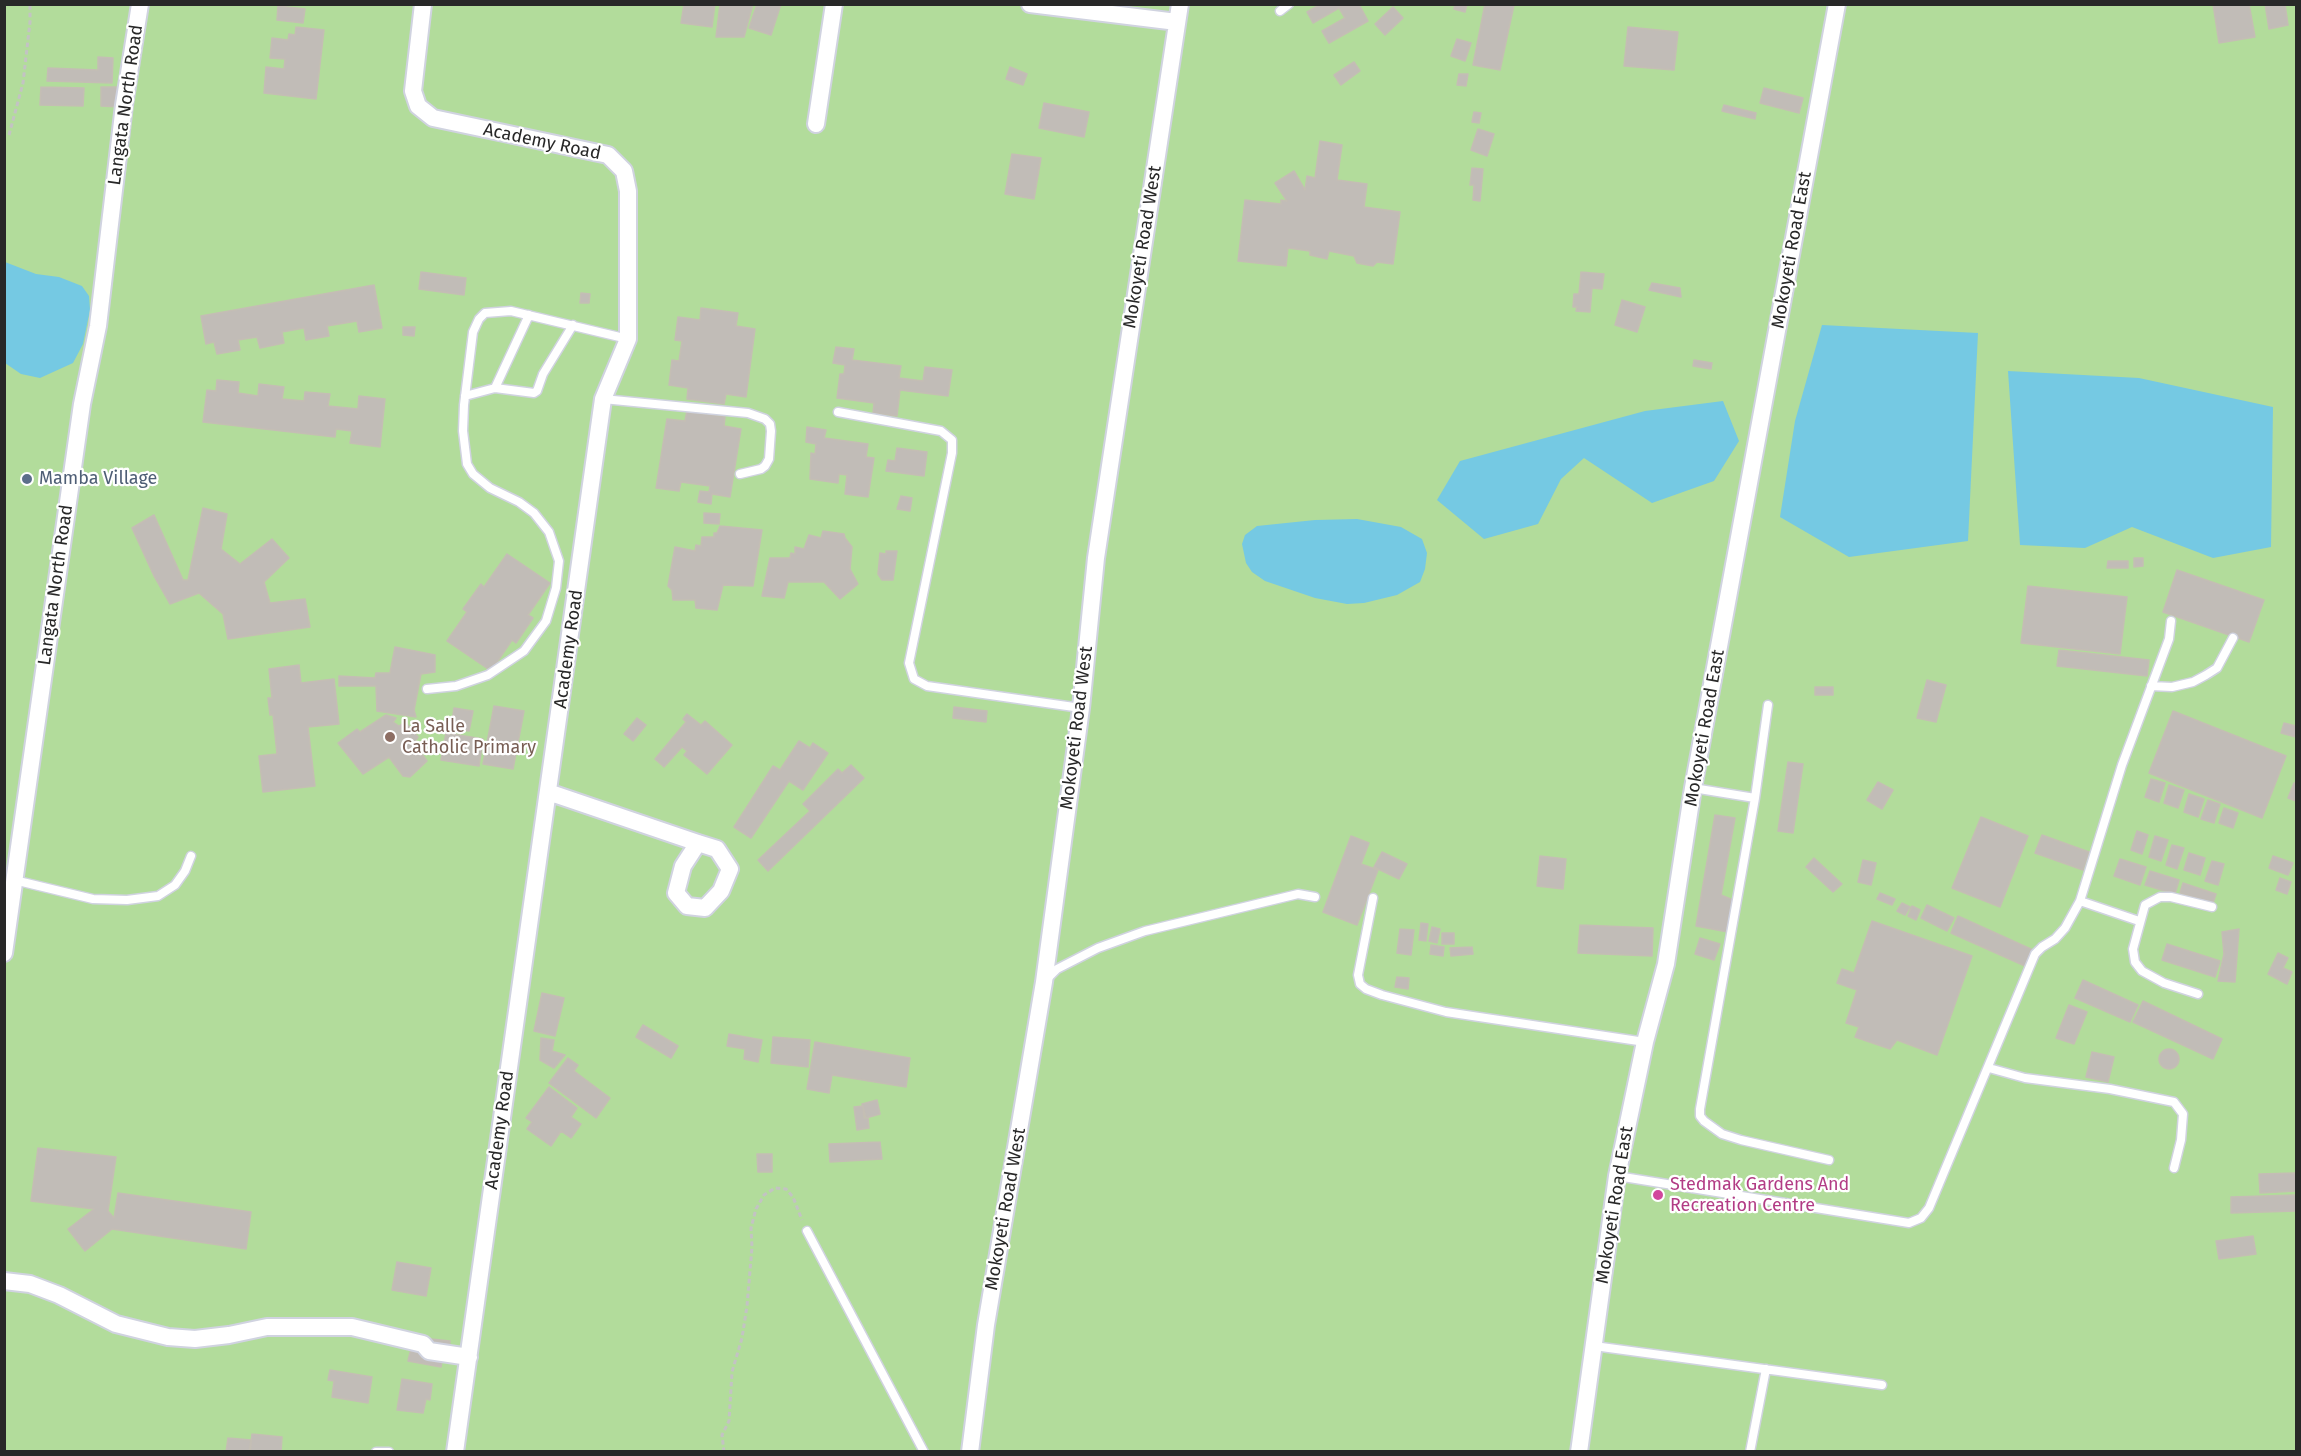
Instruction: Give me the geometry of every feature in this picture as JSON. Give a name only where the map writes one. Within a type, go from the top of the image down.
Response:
[{"type":"street","name":"Langata North Road","points":[[4,953],[82,404],[98,326],[124,105],[140,4]]},
{"type":"street","name":"Academy Road","points":[[423,4],[413,91],[418,106],[433,118],[608,155],[624,171],[628,191],[628,339],[603,399],[455,1452]]},
{"type":"street","points":[[816,124],[834,4]]},
{"type":"street","points":[[1030,4],[1177,22]]},
{"type":"street","name":"Mokoyeti Road West","points":[[970,1452],[986,1325],[1044,982],[1081,708],[1098,547],[1179,4]]},
{"type":"street","name":"Mokoyeti Road East","points":[[1578,1452],[1617,1176],[1645,1042],[1666,964],[1693,789],[1837,4]]},
{"type":"street","points":[[548,792],[698,843]]},
{"type":"street","points":[[4,1281],[30,1284],[59,1294],[116,1324],[168,1337],[195,1339],[267,1327],[352,1327],[423,1344],[429,1351],[469,1357]]},
{"type":"lane","points":[[1280,10],[1289,4]]},
{"type":"lane","points":[[426,689],[456,687],[488,675],[524,651],[546,621],[556,588],[559,561],[549,532],[534,513],[519,502],[490,488],[473,474],[467,464],[463,432],[465,396],[473,332],[479,319],[485,313],[497,310],[529,315],[628,339]]},
{"type":"lane","points":[[495,388],[529,315]]},
{"type":"lane","points":[[465,396],[495,388],[530,393],[537,391],[543,374],[573,325]]},
{"type":"lane","points":[[603,399],[748,413],[765,419],[770,424],[771,431],[769,459],[761,469],[740,474]]},
{"type":"lane","points":[[838,412],[941,430],[952,440],[952,453],[909,663],[914,678],[927,686],[1081,708]]},
{"type":"lane","points":[[1617,1176],[1909,1223],[1921,1218],[1929,1208],[2035,954],[2065,928],[2080,901],[2122,765],[2169,639],[2170,621]]},
{"type":"lane","points":[[2151,687],[2172,687],[2193,682],[2206,675],[2217,668],[2233,638]]},
{"type":"lane","points":[[1768,705],[1755,798],[1700,1116],[1722,1134],[1829,1160]]},
{"type":"lane","points":[[1693,789],[1755,798]]},
{"type":"lane","points":[[14,880],[93,899],[137,899],[158,896],[176,885],[191,856]]},
{"type":"lane","points":[[1044,982],[1057,969],[1098,948],[1145,931],[1298,894],[1315,897]]},
{"type":"lane","points":[[2198,994],[2164,983],[2142,971],[2135,962],[2133,949],[2145,905],[2160,897],[2171,897],[2212,907]]},
{"type":"lane","points":[[1373,898],[1358,975],[1360,984],[1366,988],[1382,995],[1446,1012],[1645,1042]]},
{"type":"lane","points":[[2080,901],[2139,921]]},
{"type":"lane","points":[[1989,1068],[2025,1078],[2110,1089],[2174,1102],[2183,1114],[2181,1140],[2174,1168]]},
{"type":"lane","points":[[807,1231],[924,1452]]},
{"type":"lane","points":[[1594,1346],[1882,1385]]},
{"type":"lane","points":[[1750,1452],[1766,1369]]},
{"type":"lane","points":[[376,1452],[389,1452]]},
{"type":"path","points":[[9,135],[23,83],[30,4]]},
{"type":"path","points":[[724,1452],[722,1435],[729,1421],[732,1372],[742,1338],[747,1306],[752,1247],[751,1228],[756,1209],[765,1195],[775,1188],[786,1189],[793,1197],[807,1231]]},
{"type":"green space","points":[[5,5],[2296,5],[2296,1451],[5,1451]]},
{"type":"water","points":[[5,262],[36,274],[59,277],[82,286],[89,296],[90,310],[83,344],[73,363],[40,378],[21,374],[5,363]]},
{"type":"water","points":[[1822,325],[1978,333],[1968,541],[1849,557],[1780,517],[1795,421]]},
{"type":"water","points":[[2008,371],[2139,378],[2273,407],[2271,547],[2213,558],[2132,527],[2085,548],[2020,545]]},
{"type":"water","points":[[1723,401],[1739,441],[1714,481],[1652,503],[1584,458],[1561,479],[1538,524],[1484,539],[1437,500],[1460,461],[1645,411]]},
{"type":"water","points":[[1357,519],[1401,527],[1422,539],[1427,553],[1425,569],[1420,582],[1397,595],[1364,603],[1347,604],[1315,598],[1265,581],[1252,572],[1246,563],[1242,544],[1245,535],[1257,526],[1315,520]]},
{"type":"building","points":[[684,4],[715,4],[712,27],[681,23]]},
{"type":"building","points":[[720,4],[753,4],[744,37],[716,37]]},
{"type":"building","points":[[757,4],[781,4],[771,35],[749,28]]},
{"type":"building","points":[[1321,4],[1359,4],[1368,21],[1329,43],[1322,31],[1345,18],[1339,8],[1313,23],[1307,12]]},
{"type":"building","points":[[1455,4],[1467,4],[1465,12],[1454,9]]},
{"type":"building","points":[[1485,4],[1514,5],[1500,70],[1473,65]]},
{"type":"building","points":[[2213,4],[2249,4],[2255,37],[2219,43]]},
{"type":"building","points":[[2265,4],[2285,4],[2288,25],[2269,29]]},
{"type":"building","points":[[278,6],[305,9],[303,23],[277,20]]},
{"type":"building","points":[[1393,7],[1403,18],[1385,35],[1375,24]]},
{"type":"building","points":[[296,27],[324,30],[316,99],[264,93],[266,67],[284,69],[285,59],[270,58],[272,38],[288,40],[289,34],[295,35]]},
{"type":"building","points":[[1628,27],[1678,32],[1674,70],[1624,66]]},
{"type":"building","points":[[1457,39],[1471,43],[1465,61],[1451,56]]},
{"type":"building","points":[[98,57],[113,58],[112,83],[47,81],[48,68],[98,70]]},
{"type":"building","points":[[1354,62],[1360,71],[1341,85],[1334,75]]},
{"type":"building","points":[[1010,67],[1027,74],[1023,85],[1006,79]]},
{"type":"building","points":[[1459,74],[1468,74],[1466,86],[1457,85]]},
{"type":"building","points":[[41,87],[84,88],[83,106],[40,105]]},
{"type":"building","points":[[101,87],[121,87],[120,107],[101,106]]},
{"type":"building","points":[[1764,88],[1803,98],[1799,113],[1760,103]]},
{"type":"building","points":[[1044,103],[1089,112],[1084,137],[1039,128]]},
{"type":"building","points":[[1724,105],[1756,113],[1755,119],[1722,111]]},
{"type":"building","points":[[1474,112],[1481,113],[1479,123],[1472,122]]},
{"type":"building","points":[[1478,129],[1494,134],[1487,156],[1471,150]]},
{"type":"building","points":[[1320,141],[1342,145],[1337,180],[1367,184],[1364,207],[1400,212],[1393,264],[1377,262],[1373,266],[1357,263],[1354,256],[1329,251],[1327,259],[1310,255],[1310,251],[1288,248],[1286,266],[1238,261],[1245,200],[1281,204],[1281,200],[1287,201],[1275,183],[1294,171],[1305,190],[1307,176],[1315,178]]},
{"type":"building","points":[[1012,154],[1041,158],[1034,199],[1005,194]]},
{"type":"building","points":[[1472,168],[1483,169],[1480,201],[1473,200],[1474,185],[1470,185]]},
{"type":"building","points":[[421,272],[466,278],[464,295],[419,289]]},
{"type":"building","points":[[1581,272],[1604,274],[1602,289],[1592,288],[1590,312],[1576,311],[1577,307],[1573,307],[1574,294],[1579,294]]},
{"type":"building","points":[[1652,283],[1680,288],[1681,297],[1649,290]]},
{"type":"building","points":[[374,285],[382,328],[359,332],[357,321],[327,326],[329,336],[306,340],[304,328],[282,332],[284,343],[260,348],[257,337],[238,340],[240,350],[217,354],[214,342],[206,344],[201,316]]},
{"type":"building","points":[[581,293],[590,294],[589,303],[580,303]]},
{"type":"building","points":[[1622,300],[1645,307],[1637,332],[1615,325]]},
{"type":"building","points":[[701,308],[738,313],[736,326],[755,329],[746,397],[726,394],[724,404],[687,399],[688,388],[669,385],[672,360],[679,361],[682,341],[675,340],[678,317],[700,320]]},
{"type":"building","points":[[403,327],[415,327],[414,336],[403,335]]},
{"type":"building","points":[[836,347],[854,349],[852,360],[901,366],[899,378],[923,381],[925,367],[952,370],[948,396],[900,390],[897,416],[873,413],[874,403],[837,398],[840,374],[844,374],[845,365],[833,363]]},
{"type":"building","points":[[1694,360],[1712,363],[1711,369],[1693,366]]},
{"type":"building","points":[[217,380],[239,382],[238,393],[258,396],[259,384],[284,387],[282,399],[304,401],[305,392],[330,394],[328,406],[358,409],[359,396],[385,399],[380,447],[350,443],[352,431],[336,429],[335,437],[203,422],[207,390],[216,391]]},
{"type":"building","points":[[687,411],[725,417],[724,426],[741,429],[730,497],[712,494],[711,504],[698,502],[700,491],[709,492],[710,486],[681,482],[679,491],[656,488],[667,419],[685,421]]},
{"type":"building","points":[[807,427],[826,430],[824,438],[868,444],[866,457],[874,458],[868,497],[845,494],[847,475],[839,474],[838,483],[810,479],[811,453],[815,454],[816,444],[806,442]]},
{"type":"building","points":[[897,448],[927,452],[924,476],[886,471],[888,460],[895,461]]},
{"type":"building","points":[[901,496],[912,498],[910,511],[897,509]]},
{"type":"building","points":[[203,508],[227,514],[221,549],[240,564],[272,539],[289,558],[264,582],[270,603],[305,599],[310,627],[228,639],[223,614],[199,593],[170,604],[132,528],[154,515],[183,580],[188,580]]},
{"type":"building","points":[[704,513],[720,514],[719,524],[704,523]]},
{"type":"building","points":[[720,526],[762,530],[753,586],[723,585],[717,610],[696,608],[695,600],[673,600],[672,590],[668,586],[675,547],[695,551],[696,545],[701,546],[702,537],[714,537],[714,533],[717,533]]},
{"type":"building","points":[[823,531],[844,534],[852,547],[850,569],[858,584],[840,599],[824,582],[788,582],[784,598],[762,596],[770,558],[790,558],[791,553],[795,554],[795,547],[804,549],[809,535],[821,538]]},
{"type":"building","points":[[886,551],[897,551],[893,580],[882,580],[878,574],[880,553],[886,554]]},
{"type":"building","points":[[507,554],[550,583],[528,615],[533,618],[516,643],[512,640],[491,671],[447,641],[467,612],[463,609],[481,584],[484,587]]},
{"type":"building","points":[[2134,558],[2143,558],[2143,566],[2134,567]]},
{"type":"building","points":[[2108,561],[2128,561],[2128,568],[2107,568]]},
{"type":"building","points":[[2177,570],[2264,600],[2249,642],[2163,612]]},
{"type":"building","points":[[2028,586],[2127,597],[2120,654],[2021,643]]},
{"type":"building","points":[[395,647],[435,655],[435,672],[421,674],[414,710],[416,717],[377,711],[376,686],[339,686],[339,676],[375,678],[376,673],[390,673]]},
{"type":"building","points":[[2059,650],[2149,660],[2147,676],[2057,666]]},
{"type":"building","points":[[299,665],[301,683],[334,679],[339,724],[308,727],[315,786],[263,792],[259,756],[277,754],[273,715],[270,715],[268,698],[272,698],[269,669]]},
{"type":"building","points":[[1927,680],[1946,685],[1936,722],[1917,718]]},
{"type":"building","points":[[1815,687],[1833,687],[1833,695],[1815,695]]},
{"type":"building","points":[[494,706],[524,711],[513,769],[483,764]]},
{"type":"building","points":[[954,707],[987,711],[986,722],[953,718]]},
{"type":"building","points":[[454,708],[473,711],[469,731],[451,728]]},
{"type":"building","points":[[2173,711],[2286,756],[2262,818],[2149,773]]},
{"type":"building","points":[[687,714],[701,725],[705,721],[732,745],[707,774],[684,755],[687,751],[682,747],[664,767],[655,759],[686,722],[683,719]]},
{"type":"building","points":[[386,715],[396,718],[393,722],[399,726],[405,722],[418,737],[414,743],[427,761],[410,777],[403,776],[389,757],[363,774],[338,743],[357,729],[360,732]]},
{"type":"building","points":[[637,718],[646,725],[633,741],[624,734]]},
{"type":"building","points":[[2284,723],[2296,726],[2296,737],[2281,733]]},
{"type":"building","points":[[446,733],[483,739],[479,766],[441,760]]},
{"type":"building","points":[[799,741],[810,748],[813,743],[828,753],[803,790],[789,781],[751,838],[734,827],[773,766],[780,770]]},
{"type":"building","points":[[1788,762],[1803,764],[1793,833],[1778,831]]},
{"type":"building","points":[[851,765],[864,778],[768,871],[758,860],[810,811],[803,804],[838,769],[842,773]]},
{"type":"building","points":[[2151,779],[2165,783],[2159,802],[2145,797]]},
{"type":"building","points":[[1878,782],[1893,790],[1882,809],[1867,800]]},
{"type":"building","points":[[2294,783],[2296,784],[2296,801],[2288,798]]},
{"type":"building","points":[[2169,785],[2184,790],[2178,808],[2164,803]]},
{"type":"building","points":[[2189,794],[2204,799],[2198,817],[2184,812]]},
{"type":"building","points":[[2208,800],[2220,804],[2214,823],[2201,819]]},
{"type":"building","points":[[2224,808],[2238,813],[2233,828],[2219,823]]},
{"type":"building","points":[[1715,815],[1735,818],[1721,895],[1733,900],[1728,932],[1696,926]]},
{"type":"building","points":[[1981,817],[2028,836],[2000,907],[1952,888]]},
{"type":"building","points":[[2137,831],[2148,835],[2142,854],[2131,850]]},
{"type":"building","points":[[2042,835],[2089,852],[2083,870],[2035,853]]},
{"type":"building","points":[[1351,836],[1369,843],[1361,864],[1378,870],[1357,925],[1323,912]]},
{"type":"building","points":[[2155,836],[2168,840],[2161,861],[2149,857]]},
{"type":"building","points":[[2172,845],[2184,848],[2177,869],[2166,865]]},
{"type":"building","points":[[1382,852],[1407,864],[1399,879],[1374,867]]},
{"type":"building","points":[[2189,853],[2205,858],[2200,875],[2184,870]]},
{"type":"building","points":[[1540,856],[1566,859],[1563,889],[1537,886]]},
{"type":"building","points":[[2273,856],[2293,863],[2288,875],[2269,868]]},
{"type":"building","points":[[1814,858],[1842,884],[1833,892],[1806,867]]},
{"type":"building","points":[[2120,859],[2146,867],[2140,885],[2114,876]]},
{"type":"building","points":[[1863,860],[1876,863],[1871,885],[1858,882]]},
{"type":"building","points":[[2212,861],[2224,864],[2218,885],[2205,881]]},
{"type":"building","points":[[2150,871],[2179,880],[2175,894],[2145,885]]},
{"type":"building","points":[[2280,878],[2291,882],[2287,894],[2276,890]]},
{"type":"building","points":[[2183,883],[2216,894],[2213,903],[2180,893]]},
{"type":"building","points":[[1880,893],[1895,899],[1892,905],[1877,899]]},
{"type":"building","points":[[1902,903],[1910,907],[1905,915],[1897,911]]},
{"type":"building","points":[[1927,905],[1954,918],[1947,931],[1921,918]]},
{"type":"building","points":[[1912,906],[1920,910],[1916,920],[1908,916]]},
{"type":"building","points":[[1958,916],[2033,950],[2025,966],[1951,933]]},
{"type":"building","points":[[1872,921],[1972,956],[1937,1055],[1897,1040],[1890,1049],[1855,1037],[1859,1027],[1846,1023],[1857,990],[1837,983],[1842,969],[1854,973]]},
{"type":"building","points":[[1421,923],[1428,924],[1426,941],[1419,940]]},
{"type":"building","points":[[1580,925],[1653,928],[1652,956],[1578,953]]},
{"type":"building","points":[[1432,927],[1440,929],[1437,943],[1429,941]]},
{"type":"building","points":[[1400,929],[1414,930],[1411,955],[1397,953]]},
{"type":"building","points":[[2239,929],[2235,982],[2218,981],[2224,954],[2222,932]]},
{"type":"building","points":[[1442,933],[1454,933],[1454,944],[1442,944]]},
{"type":"building","points":[[1700,938],[1720,944],[1714,960],[1695,954]]},
{"type":"building","points":[[2167,944],[2220,961],[2215,977],[2162,960]]},
{"type":"building","points":[[1431,945],[1444,947],[1443,956],[1430,954]]},
{"type":"building","points":[[1472,947],[1473,954],[1451,956],[1450,948]]},
{"type":"building","points":[[2278,953],[2288,958],[2283,968],[2292,972],[2287,984],[2268,974]]},
{"type":"building","points":[[1397,977],[1409,978],[1408,989],[1395,987]]},
{"type":"building","points":[[2083,980],[2138,1005],[2130,1022],[2075,998]]},
{"type":"building","points":[[542,993],[564,998],[555,1036],[534,1031]]},
{"type":"building","points":[[2143,1001],[2222,1039],[2213,1059],[2133,1022]]},
{"type":"building","points":[[2069,1005],[2087,1012],[2074,1044],[2056,1038]]},
{"type":"building","points":[[643,1025],[678,1046],[671,1058],[636,1037]]},
{"type":"building","points":[[729,1034],[762,1040],[758,1062],[744,1059],[745,1049],[727,1046]]},
{"type":"building","points":[[773,1037],[810,1040],[808,1067],[771,1063]]},
{"type":"building","points":[[541,1038],[554,1040],[552,1051],[565,1055],[554,1068],[540,1060]]},
{"type":"building","points":[[815,1042],[910,1058],[906,1087],[832,1075],[829,1093],[807,1089]]},
{"type":"building","points":[[2169,1049],[2176,1052],[2179,1059],[2176,1066],[2169,1069],[2162,1066],[2159,1059],[2162,1052]]},
{"type":"building","points":[[2092,1052],[2114,1057],[2108,1082],[2086,1077]]},
{"type":"building","points":[[568,1058],[578,1065],[574,1071],[610,1098],[596,1118],[549,1083]]},
{"type":"building","points":[[549,1087],[577,1108],[571,1117],[581,1124],[571,1138],[561,1131],[551,1146],[527,1129],[532,1122],[526,1118]]},
{"type":"building","points":[[877,1100],[880,1114],[866,1118],[862,1104]]},
{"type":"building","points":[[863,1106],[864,1118],[868,1118],[869,1128],[857,1130],[854,1107]]},
{"type":"building","points":[[880,1142],[882,1159],[830,1162],[829,1144]]},
{"type":"building","points":[[38,1148],[116,1157],[108,1211],[114,1218],[118,1193],[251,1212],[246,1249],[112,1229],[85,1251],[68,1229],[94,1209],[31,1201]]},
{"type":"building","points":[[757,1154],[772,1154],[772,1172],[758,1172]]},
{"type":"building","points":[[2296,1173],[2296,1191],[2260,1193],[2259,1174]]},
{"type":"building","points":[[2296,1195],[2296,1211],[2231,1213],[2231,1197]]},
{"type":"building","points":[[2253,1236],[2256,1254],[2219,1259],[2216,1241]]},
{"type":"building","points":[[397,1262],[431,1268],[426,1296],[392,1290]]},
{"type":"building","points":[[431,1339],[450,1341],[449,1352],[430,1350]]},
{"type":"building","points":[[411,1349],[443,1355],[441,1367],[408,1361]]},
{"type":"building","points":[[330,1370],[372,1377],[368,1403],[332,1397],[334,1381],[328,1380]]},
{"type":"building","points":[[402,1379],[432,1384],[430,1400],[426,1399],[423,1413],[397,1410]]},
{"type":"building","points":[[252,1434],[282,1437],[281,1452],[250,1452]]},
{"type":"building","points":[[228,1438],[251,1440],[249,1452],[226,1452]]},
{"type":"place","name":"Mamba Village","points":[[27,479]]},
{"type":"place","name":"La Salle Catholic Primary","points":[[390,737]]},
{"type":"place","name":"Stedmak Gardens And Recreation Centre","points":[[1658,1195]]}]
